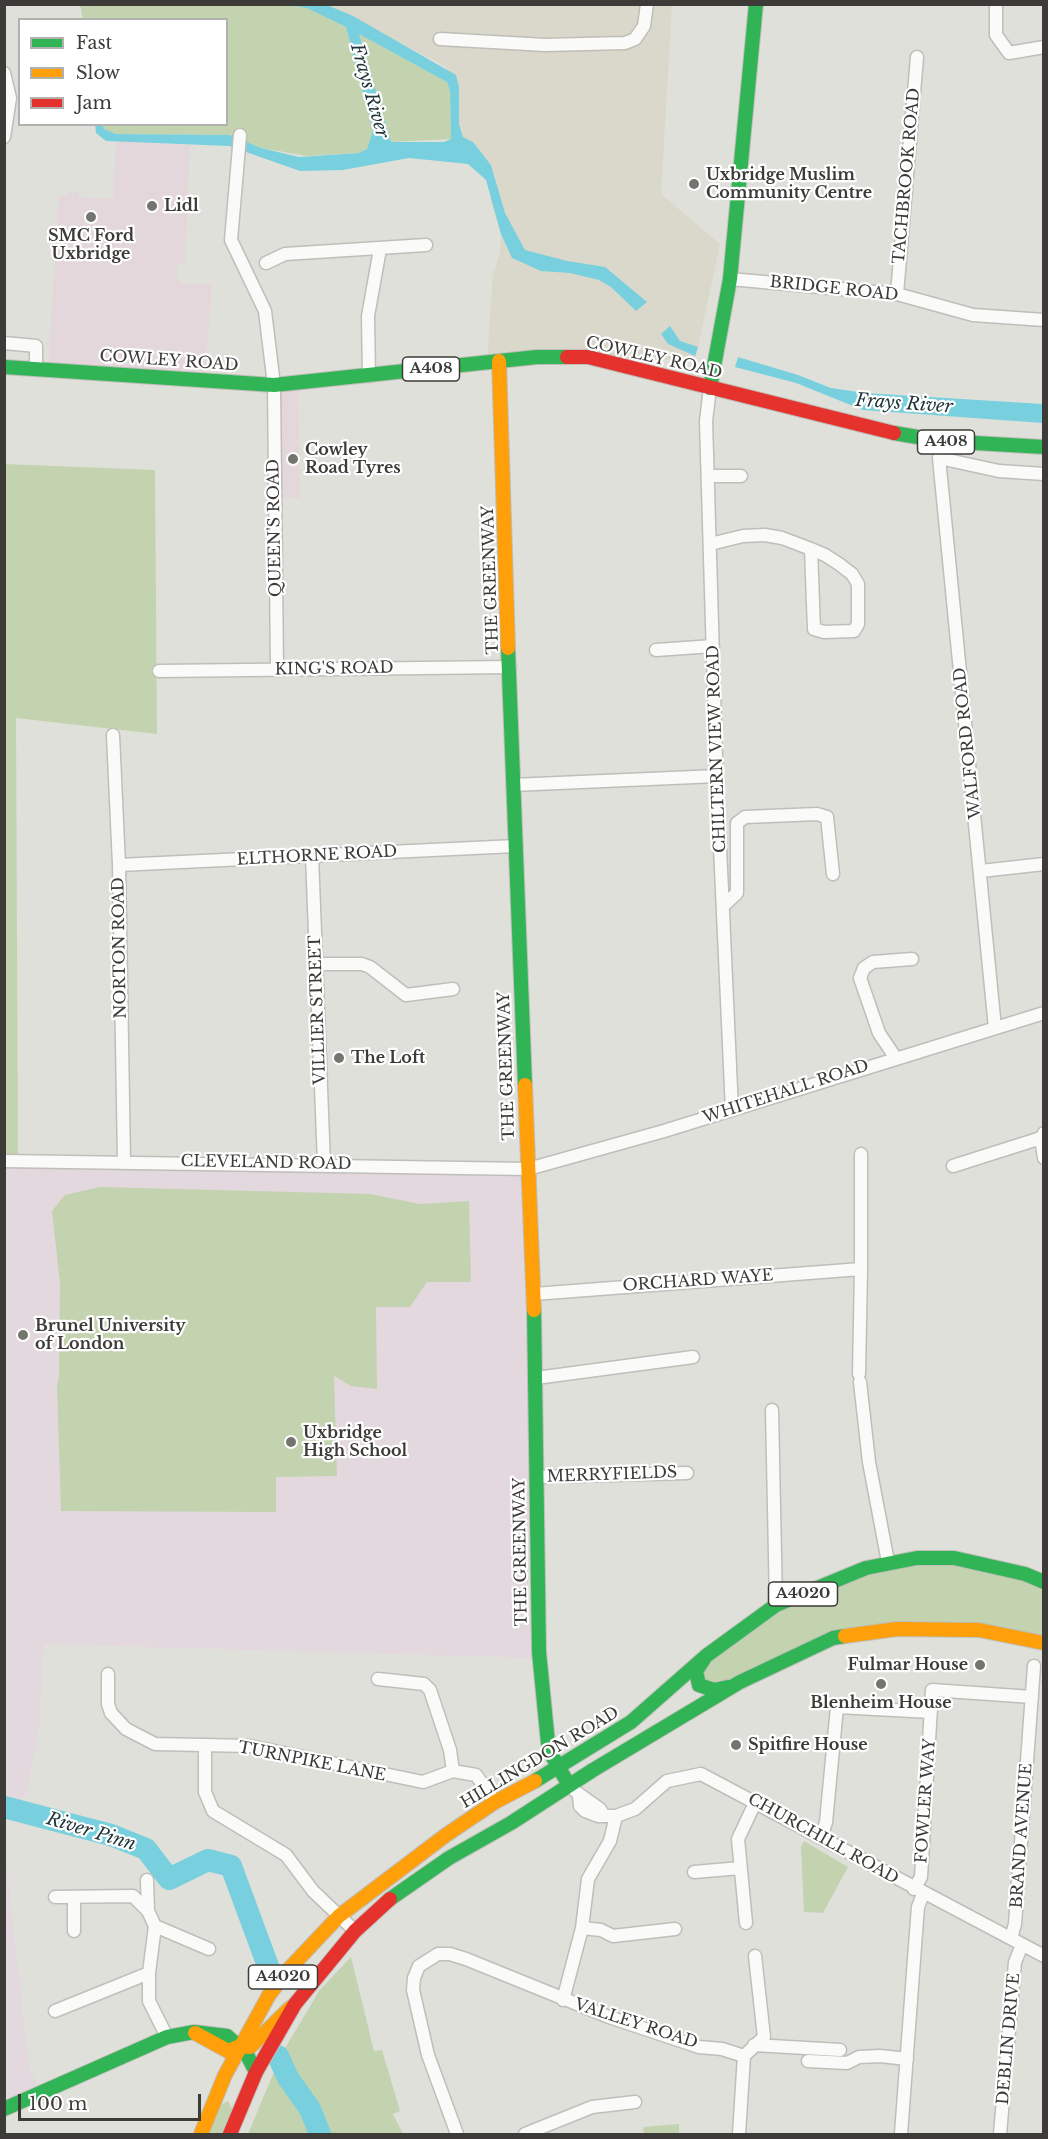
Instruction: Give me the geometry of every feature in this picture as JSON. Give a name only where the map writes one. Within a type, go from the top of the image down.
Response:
[{"type":"main road","points":[[710,388],[730,279],[756,4]]},
{"type":"main road","name":"COWLEY ROAD","points":[[4,367],[274,385],[499,361],[588,357],[875,430],[941,441],[1044,447]]},
{"type":"main road","name":"THE GREENWAY","points":[[499,361],[515,846],[534,1294],[541,1684],[548,1743],[558,1768],[574,1790]]},
{"type":"main road","name":"HILLINGDON ROAD","points":[[240,2046],[269,1995],[288,1970],[339,1916],[429,1846],[495,1802],[558,1768],[631,1722],[706,1656],[776,1605],[888,1562],[917,1558],[954,1558],[1025,1574],[1044,1582]]},
{"type":"main road","name":"A4020","points":[[230,2134],[256,2072],[295,2004],[355,1931],[386,1902],[449,1858],[574,1790],[741,1682],[833,1638],[897,1629],[979,1630],[1044,1643]]},
{"type":"main road","name":"A4020","points":[[706,1656],[696,1671],[699,1685],[714,1690],[741,1682]]},
{"type":"main road","points":[[240,2046],[250,2047],[256,2043],[283,2012],[295,2004]]},
{"type":"main road","points":[[4,2109],[167,2037],[194,2032],[227,2036],[246,2053],[256,2072]]},
{"type":"main road","name":"A4020","points":[[201,2134],[221,2084],[240,2046]]},
{"type":"street","points":[[440,39],[545,45],[625,43],[635,39],[644,26],[647,4]]},
{"type":"street","points":[[996,4],[996,35],[1009,53],[1044,47]]},
{"type":"street","name":"TACHBROOK ROAD","points":[[897,294],[917,57]]},
{"type":"street","points":[[4,73],[10,98],[4,137]]},
{"type":"street","name":"QUEEN'S ROAD","points":[[240,135],[231,240],[265,311],[274,385],[277,670]]},
{"type":"street","points":[[266,263],[285,254],[426,245]]},
{"type":"street","points":[[369,376],[368,316],[380,249]]},
{"type":"street","name":"BRIDGE ROAD","points":[[730,279],[897,294],[973,315],[1044,320]]},
{"type":"street","points":[[4,343],[36,346],[36,368]]},
{"type":"street","name":"CHILTERN VIEW ROAD","points":[[710,388],[706,421],[717,776],[732,1110]]},
{"type":"street","name":"WALFORD ROAD","points":[[941,441],[939,458],[995,1028]]},
{"type":"street","points":[[939,458],[999,471],[1044,474]]},
{"type":"street","points":[[708,476],[741,476]]},
{"type":"street","points":[[710,544],[765,535],[782,538],[811,549],[839,564],[857,581],[858,624],[855,631],[824,632],[813,628],[811,549]]},
{"type":"street","points":[[656,650],[713,646]]},
{"type":"street","name":"KING'S ROAD","points":[[159,671],[510,667]]},
{"type":"street","name":"NORTON ROAD","points":[[113,735],[119,865],[124,1161]]},
{"type":"street","points":[[513,785],[717,776]]},
{"type":"street","points":[[724,905],[737,893],[737,823],[745,816],[817,814],[827,817],[833,874]]},
{"type":"street","name":"ELTHORNE ROAD","points":[[119,865],[515,846]]},
{"type":"street","name":"VILLIER STREET","points":[[312,856],[324,1164]]},
{"type":"street","points":[[981,871],[1044,864]]},
{"type":"street","points":[[894,1057],[879,1033],[860,978],[864,968],[873,962],[912,959]]},
{"type":"street","points":[[316,964],[362,964],[370,967],[406,995],[453,989]]},
{"type":"street","name":"WHITEHALL ROAD","points":[[528,1169],[732,1110],[894,1057],[1044,1012]]},
{"type":"street","points":[[952,1166],[1042,1136],[1044,1158]]},
{"type":"street","points":[[861,1154],[860,1378],[869,1462],[888,1562]]},
{"type":"street","name":"CLEVELAND ROAD","points":[[4,1161],[324,1164],[528,1169]]},
{"type":"street","name":"ORCHARD WAYE","points":[[534,1294],[861,1269]]},
{"type":"street","points":[[536,1378],[693,1357]]},
{"type":"street","points":[[772,1410],[776,1605]]},
{"type":"street","name":"MERRYFIELDS","points":[[537,1477],[687,1473]]},
{"type":"street","name":"BRAND AVENUE","points":[[1016,1941],[1015,1924],[1037,1716],[1032,1697],[1034,1666]]},
{"type":"street","name":"TURNPIKE LANE","points":[[108,1674],[108,1704],[111,1713],[126,1729],[154,1744],[250,1746],[423,1782],[453,1772]]},
{"type":"street","points":[[378,1679],[424,1684],[430,1690],[450,1750],[453,1772],[476,1775],[495,1802]]},
{"type":"street","name":"FOWLER WAY","points":[[901,2134],[921,1876],[932,1690],[1032,1697]]},
{"type":"street","points":[[821,1838],[826,1822],[837,1707],[931,1712]]},
{"type":"street","points":[[205,1745],[205,1792],[213,1811],[286,1855],[313,1891],[355,1931]]},
{"type":"street","name":"CHURCHILL ROAD","points":[[616,1816],[635,1809],[667,1781],[701,1774],[1044,1956]]},
{"type":"street","points":[[574,1790],[600,1809],[603,1814],[616,1816]]},
{"type":"street","points":[[746,1923],[738,1839],[755,1803]]},
{"type":"street","name":"VALLEY ROAD","points":[[563,2000],[582,1928],[588,1879],[610,1841],[616,1816]]},
{"type":"street","points":[[694,1872],[741,1868]]},
{"type":"street","points":[[147,1880],[148,1911]]},
{"type":"street","points":[[55,1897],[133,1896],[148,1911],[155,1926],[149,1973],[149,2001],[167,2037]]},
{"type":"street","points":[[74,1897],[74,1931]]},
{"type":"street","points":[[155,1926],[209,1949]]},
{"type":"street","points":[[582,1928],[601,1930],[614,1936],[675,1929]]},
{"type":"street","name":"DEBLIN DRIVE","points":[[1000,2134],[1016,1941]]},
{"type":"street","name":"VALLEY ROAD","points":[[457,2134],[428,2055],[413,1990],[416,1971],[432,1956],[444,1953],[455,1955],[563,2000],[699,2047],[722,2049],[744,2056]]},
{"type":"street","points":[[739,2134],[744,2056],[764,2037],[755,1956]]},
{"type":"street","points":[[55,2011],[149,1973]]},
{"type":"street","points":[[754,2045],[840,2050]]},
{"type":"street","points":[[808,2061],[846,2063],[869,2056],[907,2059]]},
{"type":"street","points":[[525,2134],[592,2107],[634,2102]]},
{"type":"shaded area","points":[[327,5],[672,5],[661,194],[720,244],[695,361],[589,356],[487,361],[493,274],[500,252],[501,234],[490,200],[496,177],[491,165],[473,142],[463,137],[459,124],[459,87],[445,66]]},
{"type":"shaded area","points":[[116,141],[190,145],[185,264],[177,264],[177,277],[182,283],[212,284],[205,377],[48,367],[59,196],[69,196],[69,192],[79,192],[79,197],[113,199]]},
{"type":"shaded area","points":[[298,385],[300,498],[277,498],[276,387]]},
{"type":"shaded area","name":"Uxbridge High School","points":[[5,1161],[528,1169],[537,1491],[526,1530],[531,1658],[44,1644],[39,1727],[27,1793],[5,1819]]},
{"type":"shaded area","points":[[4,1845],[29,2066],[40,2094],[4,2109]]},
{"type":"green space","points":[[290,4],[307,7],[346,27],[373,130],[367,149],[360,153],[307,156],[261,148],[230,135],[116,134],[104,129],[103,126],[228,126],[228,18],[83,18],[80,5]]},
{"type":"green space","points":[[358,33],[447,82],[450,92],[451,139],[391,142]]},
{"type":"green space","points":[[5,464],[155,470],[157,734],[16,718],[18,1162],[5,1161]]},
{"type":"green space","points":[[100,1187],[370,1194],[420,1204],[469,1201],[471,1282],[427,1282],[410,1307],[376,1307],[377,1389],[351,1386],[334,1376],[337,1476],[276,1477],[276,1512],[61,1511],[57,1386],[60,1284],[52,1211],[65,1195]]},
{"type":"green space","points":[[917,1558],[1043,1582],[1043,1643],[979,1630],[833,1638],[706,1689],[700,1664],[776,1605]]},
{"type":"green space","points":[[804,1841],[848,1867],[823,1913],[804,1912],[801,1847]]},
{"type":"green space","points":[[351,1957],[374,2051],[382,2050],[400,2111],[393,2114],[403,2134],[248,2134],[281,2055],[319,1991]]},
{"type":"green space","points":[[228,2101],[236,2117],[230,2134],[201,2134],[210,2111]]},
{"type":"green space","points":[[679,2124],[679,2134],[644,2134],[643,2127]]},
{"type":"water","name":"Frays River","points":[[290,5],[327,5],[353,16],[456,75],[459,87],[459,124],[463,137],[473,142],[491,165],[505,213],[525,250],[567,261],[605,267],[647,302],[636,311],[611,287],[599,280],[570,273],[541,271],[512,258],[501,234],[486,180],[468,164],[409,158],[343,170],[300,171],[229,146],[106,141],[96,133],[95,126],[103,126],[104,129],[116,134],[230,135],[261,148],[299,157],[359,153],[367,149],[373,130],[346,27],[307,8]],"holes":[[[359,34],[447,82],[450,92],[451,139],[444,142],[391,142]]]},
{"type":"water","points":[[670,326],[680,341],[698,347],[695,356],[668,344],[661,334]]},
{"type":"water","name":"Frays River","points":[[738,357],[798,375],[831,388],[865,393],[1043,404],[1043,423],[863,410],[796,383],[735,367]]},
{"type":"waterway","name":"River Pinn","points":[[4,1807],[111,1835],[146,1849],[169,1879],[208,1860],[231,1866],[268,1966]]},
{"type":"waterway","name":"River Pinn","points":[[278,2056],[288,2078],[310,2109],[320,2134]]},
{"type":"traffic: fast","points":[[710,388],[730,279],[756,4]]},
{"type":"traffic: fast","points":[[4,367],[274,385],[537,357],[567,357]]},
{"type":"traffic: fast","points":[[894,433],[941,441],[1044,447]]},
{"type":"traffic: fast","points":[[508,648],[525,1085]]},
{"type":"traffic: fast","points":[[534,1310],[539,1652],[548,1743],[551,1754],[566,1780]]},
{"type":"traffic: fast","points":[[535,1781],[631,1722],[706,1656],[776,1605],[866,1568],[917,1558],[954,1558],[1025,1574],[1044,1582]]},
{"type":"traffic: fast","points":[[390,1899],[449,1858],[511,1823],[593,1770],[740,1682],[833,1638],[845,1636]]},
{"type":"traffic: fast","points":[[704,1659],[696,1671],[699,1685],[714,1690],[728,1687]]},
{"type":"traffic: fast","points":[[4,2109],[167,2037],[194,2032],[227,2036],[246,2053],[256,2072]]},
{"type":"traffic: slow","points":[[499,361],[508,648]]},
{"type":"traffic: slow","points":[[525,1085],[534,1310]]},
{"type":"traffic: slow","points":[[845,1636],[897,1629],[979,1630],[1044,1643]]},
{"type":"traffic: slow","points":[[201,2134],[225,2075],[269,1995],[288,1970],[339,1916],[446,1835],[495,1802],[535,1781]]},
{"type":"traffic: slow","points":[[195,2033],[228,2051],[240,2046],[250,2047],[290,2008]]},
{"type":"traffic: jam","points":[[567,357],[588,357],[894,433]]},
{"type":"traffic: jam","points":[[230,2134],[256,2072],[295,2004],[355,1931],[390,1899]]},
{"type":"place","name":"Uxbridge Muslim Community Centre","points":[[694,184]]},
{"type":"place","name":"Lidl","points":[[152,206]]},
{"type":"place","name":"SMC Ford Uxbridge","points":[[91,217]]},
{"type":"place","name":"Cowley Road Tyres","points":[[293,459]]},
{"type":"place","name":"The Loft","points":[[339,1058]]},
{"type":"place","name":"Brunel University of London","points":[[23,1335]]},
{"type":"place","name":"Uxbridge High School","points":[[291,1442]]},
{"type":"place","name":"Fulmar House","points":[[980,1665]]},
{"type":"place","name":"Blenheim House","points":[[881,1684]]},
{"type":"place","name":"Spitfire House","points":[[736,1745]]}]
